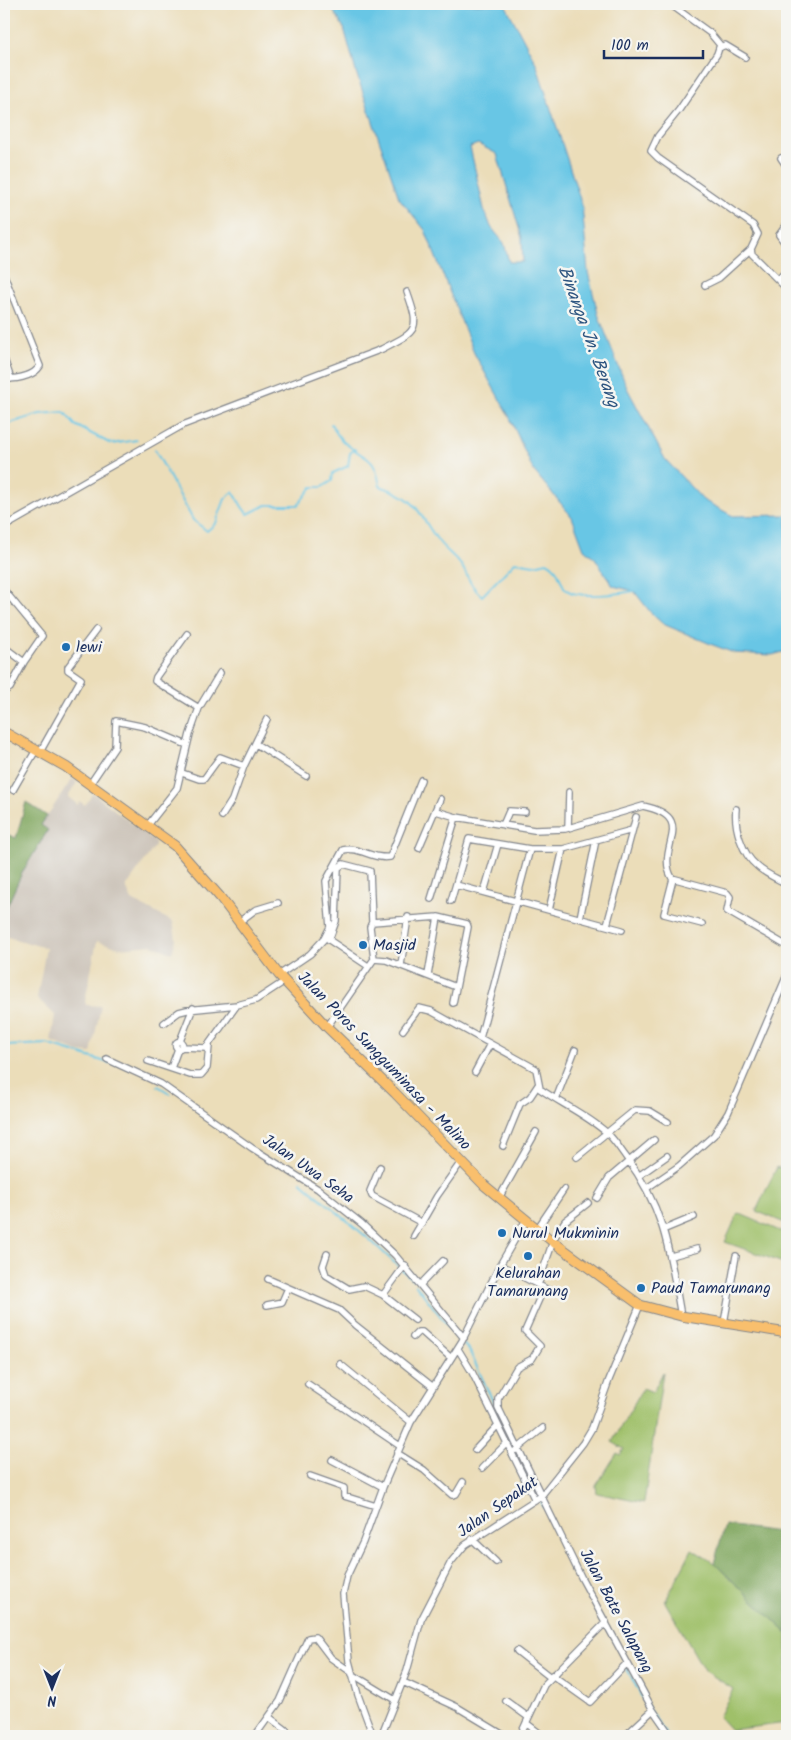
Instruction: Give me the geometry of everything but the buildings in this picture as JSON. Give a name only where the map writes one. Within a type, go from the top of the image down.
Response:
[{"type":"main road","name":"Jalan Poros Sungguminasa - Malino","points":[[4,732],[66,766],[175,846],[239,922],[282,978],[327,1027],[395,1093],[461,1162],[499,1198],[552,1241],[640,1305],[682,1316],[787,1333]]},
{"type":"street","points":[[670,4],[717,39],[719,48]]},
{"type":"street","points":[[705,285],[719,278],[750,249],[758,234],[754,225],[652,151],[658,136],[679,110],[719,48],[725,46],[745,57]]},
{"type":"street","points":[[781,158],[787,167]]},
{"type":"street","points":[[787,224],[779,235],[787,246]]},
{"type":"street","points":[[750,249],[753,257],[787,289]]},
{"type":"street","points":[[778,280],[787,270]]},
{"type":"street","points":[[4,275],[40,366],[31,373],[11,379],[4,379]]},
{"type":"street","points":[[4,527],[183,425],[382,349],[408,336],[413,331],[415,321],[407,292]]},
{"type":"street","points":[[4,359],[11,379]]},
{"type":"street","points":[[4,590],[42,636],[24,662],[10,688],[4,690]]},
{"type":"street","points":[[13,790],[81,679],[67,668],[96,630]]},
{"type":"street","points":[[187,634],[155,681],[199,708]]},
{"type":"street","points":[[4,647],[24,662]]},
{"type":"street","points":[[148,825],[172,798],[182,773],[187,745],[199,708],[220,673]]},
{"type":"street","points":[[222,816],[232,800],[244,766],[267,719]]},
{"type":"street","points":[[90,784],[115,746],[116,721],[146,727],[187,745]]},
{"type":"street","points":[[256,744],[306,776]]},
{"type":"street","points":[[182,773],[204,779],[220,757],[244,766]]},
{"type":"street","points":[[164,1023],[179,1012],[193,1008],[237,1005],[256,1000],[310,954],[324,939],[330,926],[326,882],[342,850],[354,850],[376,858],[390,857],[421,780]]},
{"type":"street","points":[[568,828],[569,792]]},
{"type":"street","points":[[420,848],[440,799]]},
{"type":"street","points":[[436,810],[456,817],[534,830],[568,828],[642,806],[665,814],[672,822],[673,830],[668,859],[669,874],[673,880],[727,893],[730,897],[727,911],[787,946]]},
{"type":"street","points":[[736,809],[735,820],[738,834],[750,858],[756,866],[787,884]]},
{"type":"street","points":[[503,826],[509,811],[525,812]]},
{"type":"street","points":[[431,899],[456,817]]},
{"type":"street","points":[[607,925],[636,817]]},
{"type":"street","points":[[451,901],[468,841],[472,839],[530,849],[563,849],[632,830]]},
{"type":"street","points":[[580,918],[596,840]]},
{"type":"street","points":[[484,892],[498,844]]},
{"type":"street","points":[[480,1038],[530,849]]},
{"type":"street","points":[[549,910],[563,849]]},
{"type":"street","points":[[368,966],[329,940],[336,921],[338,868],[343,864],[370,871],[372,922],[370,927],[374,959]]},
{"type":"street","points":[[673,880],[665,915],[702,924]]},
{"type":"street","points":[[456,885],[622,930]]},
{"type":"street","points":[[239,922],[255,910],[278,903]]},
{"type":"street","points":[[428,975],[438,917]]},
{"type":"street","points":[[372,922],[438,917],[461,922],[468,928],[453,1003]]},
{"type":"street","points":[[400,966],[408,918]]},
{"type":"street","points":[[327,1027],[374,959],[380,958],[456,987]]},
{"type":"street","points":[[647,1188],[669,1174],[714,1134],[728,1113],[787,975]]},
{"type":"street","points":[[148,1061],[190,1075],[205,1073],[209,1046],[226,1018],[237,1005]]},
{"type":"street","points":[[171,1068],[193,1008]]},
{"type":"street","points":[[403,1030],[413,1014],[419,1008],[424,1008],[536,1070],[540,1089],[588,1118],[608,1134],[640,1175],[664,1229],[682,1316]]},
{"type":"street","points":[[475,1072],[490,1044]]},
{"type":"street","points":[[180,1045],[206,1048],[209,1046]]},
{"type":"street","points":[[556,1099],[575,1050]]},
{"type":"street","name":"Jalan Uwa Seha","points":[[107,1058],[161,1084],[252,1148],[314,1186],[362,1224],[420,1285],[463,1340]]},
{"type":"street","points":[[503,1146],[520,1104],[530,1097],[538,1085]]},
{"type":"street","points":[[577,1157],[608,1134],[630,1113],[638,1109],[650,1110],[668,1122]]},
{"type":"street","points":[[499,1198],[536,1132]]},
{"type":"street","points":[[597,1198],[609,1178],[654,1140]]},
{"type":"street","points":[[640,1175],[668,1156]]},
{"type":"street","points":[[414,1236],[437,1196],[461,1162]]},
{"type":"street","points":[[380,1167],[370,1191],[372,1196],[422,1223]]},
{"type":"street","points":[[537,1229],[564,1189]]},
{"type":"street","points":[[515,1451],[498,1403],[517,1367],[532,1359],[540,1346],[525,1331],[541,1286],[552,1241],[565,1221],[588,1203]]},
{"type":"street","points":[[664,1229],[694,1217]]},
{"type":"street","points":[[373,1736],[352,1673],[343,1608],[344,1585],[411,1422],[463,1340],[500,1265],[526,1220]]},
{"type":"street","points":[[671,1256],[697,1249]]},
{"type":"street","points":[[327,1254],[323,1266],[326,1274],[348,1289],[353,1290],[362,1286],[383,1294],[415,1320]]},
{"type":"street","points":[[724,1323],[736,1256]]},
{"type":"street","points":[[420,1285],[443,1261]]},
{"type":"street","points":[[500,1265],[552,1292]]},
{"type":"street","points":[[383,1294],[402,1268]]},
{"type":"street","points":[[268,1279],[344,1313],[354,1325],[433,1387]]},
{"type":"street","points":[[267,1305],[282,1302],[288,1288]]},
{"type":"street","name":"Jalan Sepakat","points":[[382,1736],[403,1682],[421,1620],[451,1562],[472,1539],[538,1498],[551,1486],[588,1436],[640,1305]]},
{"type":"street","points":[[413,1337],[418,1332],[422,1332],[451,1358]]},
{"type":"street","points":[[458,1348],[472,1372],[506,1444],[515,1451]]},
{"type":"street","points":[[340,1364],[411,1422]]},
{"type":"street","points":[[308,1384],[400,1446]]},
{"type":"street","points":[[475,1450],[497,1426]]},
{"type":"street","points":[[515,1451],[542,1428]]},
{"type":"street","points":[[482,1468],[506,1444]]},
{"type":"street","name":"Jalan Bate Salapang","points":[[515,1451],[650,1712],[670,1736]]},
{"type":"street","points":[[397,1453],[424,1470],[452,1495],[456,1494],[463,1482]]},
{"type":"street","points":[[332,1460],[383,1487]]},
{"type":"street","points":[[310,1476],[344,1488],[344,1496],[376,1506]]},
{"type":"street","points":[[472,1539],[496,1562]]},
{"type":"street","points":[[520,1736],[538,1696],[551,1676],[603,1624]]},
{"type":"street","points":[[255,1736],[280,1701],[308,1638],[315,1637],[331,1658],[395,1700]]},
{"type":"street","points":[[517,1651],[590,1702],[625,1664]]},
{"type":"street","points":[[403,1682],[457,1707],[505,1736]]},
{"type":"street","points":[[506,1701],[543,1736]]},
{"type":"street","points":[[625,1736],[650,1712]]},
{"type":"street","points":[[269,1717],[286,1730]]},
{"type":"shaded area","points":[[72,779],[77,782],[68,797],[78,805],[79,801],[85,805],[93,793],[155,842],[155,846],[126,887],[132,900],[173,922],[176,939],[172,953],[152,945],[120,948],[97,941],[85,1001],[86,1005],[101,1006],[91,1053],[79,1052],[51,1041],[55,1015],[37,998],[46,948],[4,936],[4,913],[22,873],[48,830],[41,825]]},
{"type":"green space","points":[[26,802],[47,816],[41,825],[48,830],[22,873],[4,913],[4,833],[16,838]]},
{"type":"green space","points":[[777,1167],[787,1171],[787,1224],[756,1211]]},
{"type":"green space","points":[[738,1213],[787,1234],[786,1264],[725,1242]]},
{"type":"green space","points":[[663,1372],[644,1503],[597,1493],[596,1486],[617,1453],[620,1455],[624,1449],[612,1442],[643,1388],[653,1392]]},
{"type":"green space","points":[[725,1525],[787,1533],[787,1633],[714,1563]]},
{"type":"green space","points":[[692,1549],[714,1563],[787,1633],[787,1723],[731,1730],[719,1717],[733,1689],[704,1670],[665,1602]]},
{"type":"water","name":"Binanga Jn. Berang","points":[[329,4],[505,4],[536,63],[582,205],[588,272],[598,314],[627,388],[665,459],[703,500],[733,516],[787,515],[787,651],[772,655],[734,653],[663,624],[651,613],[634,591],[613,586],[595,558],[584,549],[572,517],[533,470],[509,416],[474,353],[425,230],[399,198],[356,72],[344,28]],"holes":[[[478,144],[497,154],[522,238],[523,262],[509,262],[504,243],[491,227],[484,209],[470,147]]]},
{"type":"waterway","points":[[4,425],[40,414],[64,412],[75,425],[111,444],[137,440]]},
{"type":"waterway","points":[[331,424],[343,441],[372,463],[378,475],[380,486],[403,496],[411,502],[439,542],[461,564],[473,586],[482,596],[515,562],[534,565],[547,562],[551,564],[564,587],[576,594],[597,595],[634,591]]},
{"type":"waterway","points":[[155,450],[193,520],[207,531],[216,523],[225,499],[233,492],[248,514],[266,505],[298,505],[312,487],[322,487],[332,481],[333,473],[348,466],[350,453],[355,449]]},
{"type":"waterway","points":[[4,1046],[47,1044],[109,1063]]},
{"type":"waterway","points":[[158,1086],[171,1094]]},
{"type":"waterway","points":[[301,1182],[369,1239],[412,1279]]},
{"type":"waterway","points":[[416,1285],[459,1340]]},
{"type":"waterway","points":[[463,1344],[469,1350],[496,1408]]},
{"type":"waterway","points":[[502,1422],[544,1507]]},
{"type":"waterway","points":[[626,1667],[646,1705],[667,1736]]},
{"type":"place","name":"lewi","points":[[66,647]]},
{"type":"place","name":"Masjid","points":[[363,945]]},
{"type":"place","name":"Nurul Mukminin","points":[[502,1233]]},
{"type":"place","name":"Kelurahan Tamarunang","points":[[528,1256]]},
{"type":"place","name":"Paud Tamarunang","points":[[641,1288]]}]
